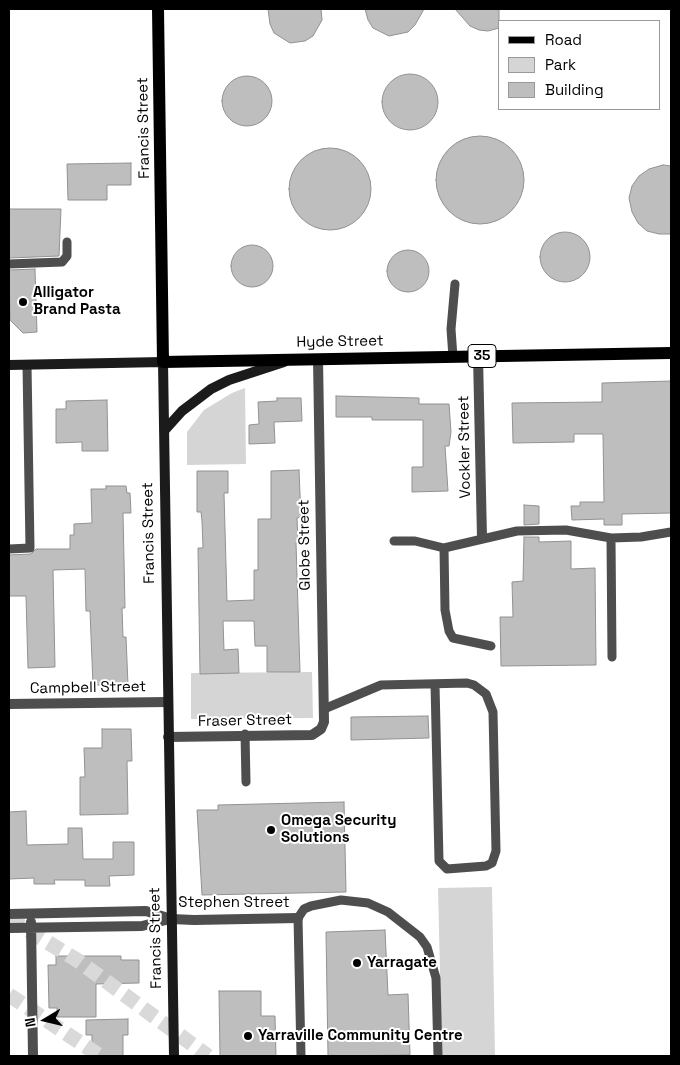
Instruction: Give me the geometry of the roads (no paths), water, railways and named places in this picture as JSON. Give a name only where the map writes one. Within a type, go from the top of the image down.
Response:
[{"type":"main road","name":"Francis Street","points":[[158,9],[167,702],[174,1056]]},
{"type":"main road","name":"Hyde Street","points":[[9,365],[671,353]]},
{"type":"main road","points":[[164,431],[182,411],[211,388],[292,359]]},
{"type":"street","name":"Vockler Street","points":[[478,356],[482,538]]},
{"type":"street","name":"Globe Street","points":[[318,359],[324,709],[324,722],[321,729]]},
{"type":"street","name":"Campbell Street","points":[[9,704],[167,702]]},
{"type":"street","name":"Fraser Street","points":[[168,737],[245,734],[312,735],[321,729]]},
{"type":"street","name":"Stephen Street","points":[[9,914],[146,911],[171,919]]},
{"type":"street","points":[[30,914],[33,1056]]},
{"type":"street","name":"Stephen Street","points":[[9,928],[142,926],[171,919],[298,918]]},
{"type":"lane","points":[[9,264],[62,262],[67,256],[67,242]]},
{"type":"lane","points":[[453,357],[451,328],[455,284]]},
{"type":"lane","points":[[9,548],[30,548],[27,365]]},
{"type":"lane","points":[[394,541],[415,541],[444,548],[517,531],[566,530],[611,538],[641,537],[671,532]]},
{"type":"lane","points":[[611,538],[612,657]]},
{"type":"lane","points":[[444,548],[445,610],[449,631],[453,638],[491,646]]},
{"type":"lane","points":[[324,709],[381,685],[435,684],[474,685],[486,694],[492,705],[496,851],[492,863],[486,866],[447,869],[439,861],[435,684]]},
{"type":"lane","points":[[245,734],[246,782]]},
{"type":"lane","points":[[301,1056],[298,918],[304,909],[311,906],[325,902],[352,900],[368,903],[388,912],[420,937],[427,947],[435,972],[438,1056]]},
{"type":"tunnel","points":[[9,919],[77,960],[208,1056]]},
{"type":"tunnel","points":[[9,995],[100,1056]]},
{"type":"place","name":"Alligator Brand Pasta","points":[[23,302]]},
{"type":"place","name":"Omega Security Solutions","points":[[271,830]]},
{"type":"place","name":"Yarragate","points":[[357,963]]},
{"type":"place","name":"Yarraville Community Centre","points":[[248,1036]]}]
